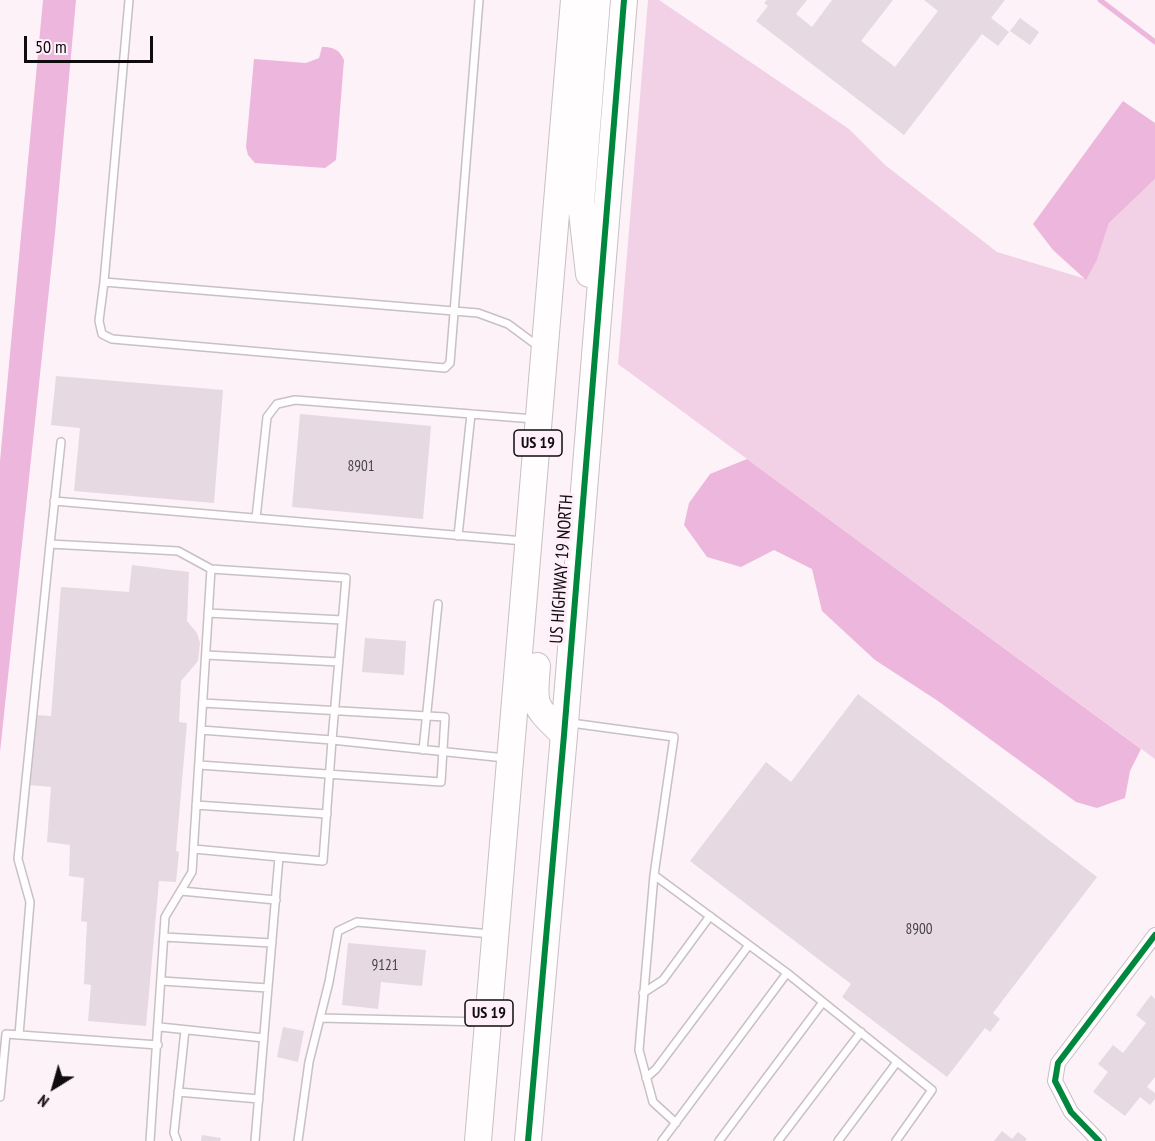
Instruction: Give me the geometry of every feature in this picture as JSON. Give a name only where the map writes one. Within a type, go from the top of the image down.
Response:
[{"type":"highway","name":"US HIGHWAY 19 NORTH","points":[[478,1141],[574,0]]},
{"type":"highway","points":[[596,334],[581,203],[597,0]]},
{"type":"highway","name":"US HIGHWAY 19 NORTH","points":[[528,1141],[565,729],[624,0]]},
{"type":"highway","points":[[544,362],[555,425],[534,700],[543,713],[565,729]]},
{"type":"street","points":[[1099,1141],[1071,1112],[1055,1081],[1058,1063],[1155,935]]},
{"type":"lane","points":[[129,0],[99,321],[102,334],[112,339],[445,368],[450,363],[456,311],[479,0]]},
{"type":"lane","points":[[104,282],[478,313],[508,324],[544,362]]},
{"type":"lane","points":[[256,519],[267,417],[277,404],[295,400],[539,420]]},
{"type":"lane","points":[[458,536],[471,414]]},
{"type":"lane","points":[[19,1035],[30,902],[18,859],[61,442]]},
{"type":"lane","points":[[54,501],[529,542]]},
{"type":"lane","points":[[50,544],[178,552],[211,569],[346,578],[323,861],[194,849]]},
{"type":"lane","points":[[150,1141],[160,1027],[165,917],[192,872],[211,569]]},
{"type":"lane","points":[[423,750],[438,604]]},
{"type":"lane","points":[[208,613],[342,620]]},
{"type":"lane","points":[[206,655],[339,662]]},
{"type":"lane","points":[[199,765],[441,782],[443,752],[445,717],[203,703]]},
{"type":"lane","points":[[565,729],[674,737],[654,875],[639,1050],[653,1102],[676,1123]]},
{"type":"lane","points":[[201,730],[332,740],[511,759]]},
{"type":"lane","points":[[196,805],[327,814]]},
{"type":"lane","points":[[255,1141],[279,857]]},
{"type":"lane","points":[[654,875],[787,973],[932,1090],[896,1141]]},
{"type":"lane","points":[[181,891],[276,900]]},
{"type":"lane","points":[[643,993],[663,980],[710,916]]},
{"type":"lane","points":[[298,1141],[309,1062],[338,931],[357,922],[496,935]]},
{"type":"lane","points":[[164,937],[272,943]]},
{"type":"lane","points":[[646,1078],[656,1070],[748,945]]},
{"type":"lane","points":[[662,1141],[787,973]]},
{"type":"lane","points":[[162,981],[268,988]]},
{"type":"lane","points":[[719,1141],[823,1002]]},
{"type":"lane","points":[[320,1018],[488,1023]]},
{"type":"lane","points":[[160,1027],[264,1038]]},
{"type":"lane","points":[[177,1141],[174,1133],[185,1030]]},
{"type":"lane","points":[[778,1141],[861,1032]]},
{"type":"lane","points":[[0,1097],[6,1034],[158,1045]]},
{"type":"lane","points":[[838,1141],[897,1062]]},
{"type":"lane","points":[[178,1092],[259,1099]]},
{"type":"shaded area","points":[[43,0],[76,0],[55,233],[0,752],[0,461]]},
{"type":"shaded area","points":[[648,0],[659,0],[849,129],[885,165],[997,252],[1086,279],[1097,260],[1109,223],[1155,179],[1155,759],[618,364]]},
{"type":"shaded area","points":[[322,47],[335,49],[344,60],[336,160],[325,168],[255,163],[248,155],[246,147],[254,59],[306,63],[319,58]]},
{"type":"shaded area","points":[[1123,101],[1155,123],[1155,179],[1109,223],[1097,260],[1086,280],[1053,250],[1033,224]]},
{"type":"shaded area","points":[[747,459],[1141,749],[1130,771],[1125,798],[1097,808],[1076,802],[938,701],[875,660],[822,611],[812,569],[774,550],[741,567],[707,557],[684,525],[689,503],[710,474]]},
{"type":"building","points":[[767,0],[807,0],[796,14],[812,27],[832,0],[893,0],[861,41],[895,67],[938,11],[924,0],[1005,0],[991,18],[1009,32],[998,46],[982,34],[904,135],[756,21],[768,6],[764,3]]},
{"type":"building","points":[[1020,18],[1039,32],[1030,45],[1010,31]]},
{"type":"building","points":[[56,376],[223,390],[214,503],[74,491],[80,428],[51,425]]},
{"type":"building","points":[[300,414],[431,426],[423,519],[292,507]]},
{"type":"building","points":[[132,565],[189,572],[187,621],[197,633],[200,643],[198,661],[181,681],[179,722],[187,723],[176,851],[179,852],[176,882],[159,881],[146,1026],[88,1021],[91,985],[84,984],[87,922],[81,921],[84,878],[69,876],[70,845],[47,842],[51,787],[30,785],[36,715],[51,716],[61,587],[129,592]]},
{"type":"building","points":[[365,638],[406,641],[404,675],[362,672]]},
{"type":"building","points":[[858,694],[1097,877],[993,1013],[1000,1019],[990,1032],[985,1028],[947,1077],[842,997],[851,984],[690,861],[766,762],[791,782]]},
{"type":"building","points":[[348,943],[426,950],[422,986],[381,982],[378,1009],[342,1005]]},
{"type":"building","points":[[1151,995],[1155,999],[1155,1077],[1147,1087],[1155,1093],[1155,1099],[1150,1105],[1140,1097],[1125,1116],[1093,1092],[1108,1072],[1098,1064],[1113,1045],[1123,1053],[1146,1023],[1136,1015]]},
{"type":"building","points":[[283,1027],[304,1031],[298,1062],[277,1057]]},
{"type":"building","points":[[1002,1131],[1012,1139],[1018,1132],[1027,1139],[1025,1141],[994,1141]]},
{"type":"building","points":[[202,1135],[221,1138],[220,1141],[201,1141]]},
{"type":"waterway","points":[[1100,0],[1155,42]]},
{"type":"cycle path","points":[[528,1141],[564,735],[624,0]]},
{"type":"cycle path","points":[[1099,1141],[1071,1112],[1055,1081],[1058,1063],[1155,935]]}]
